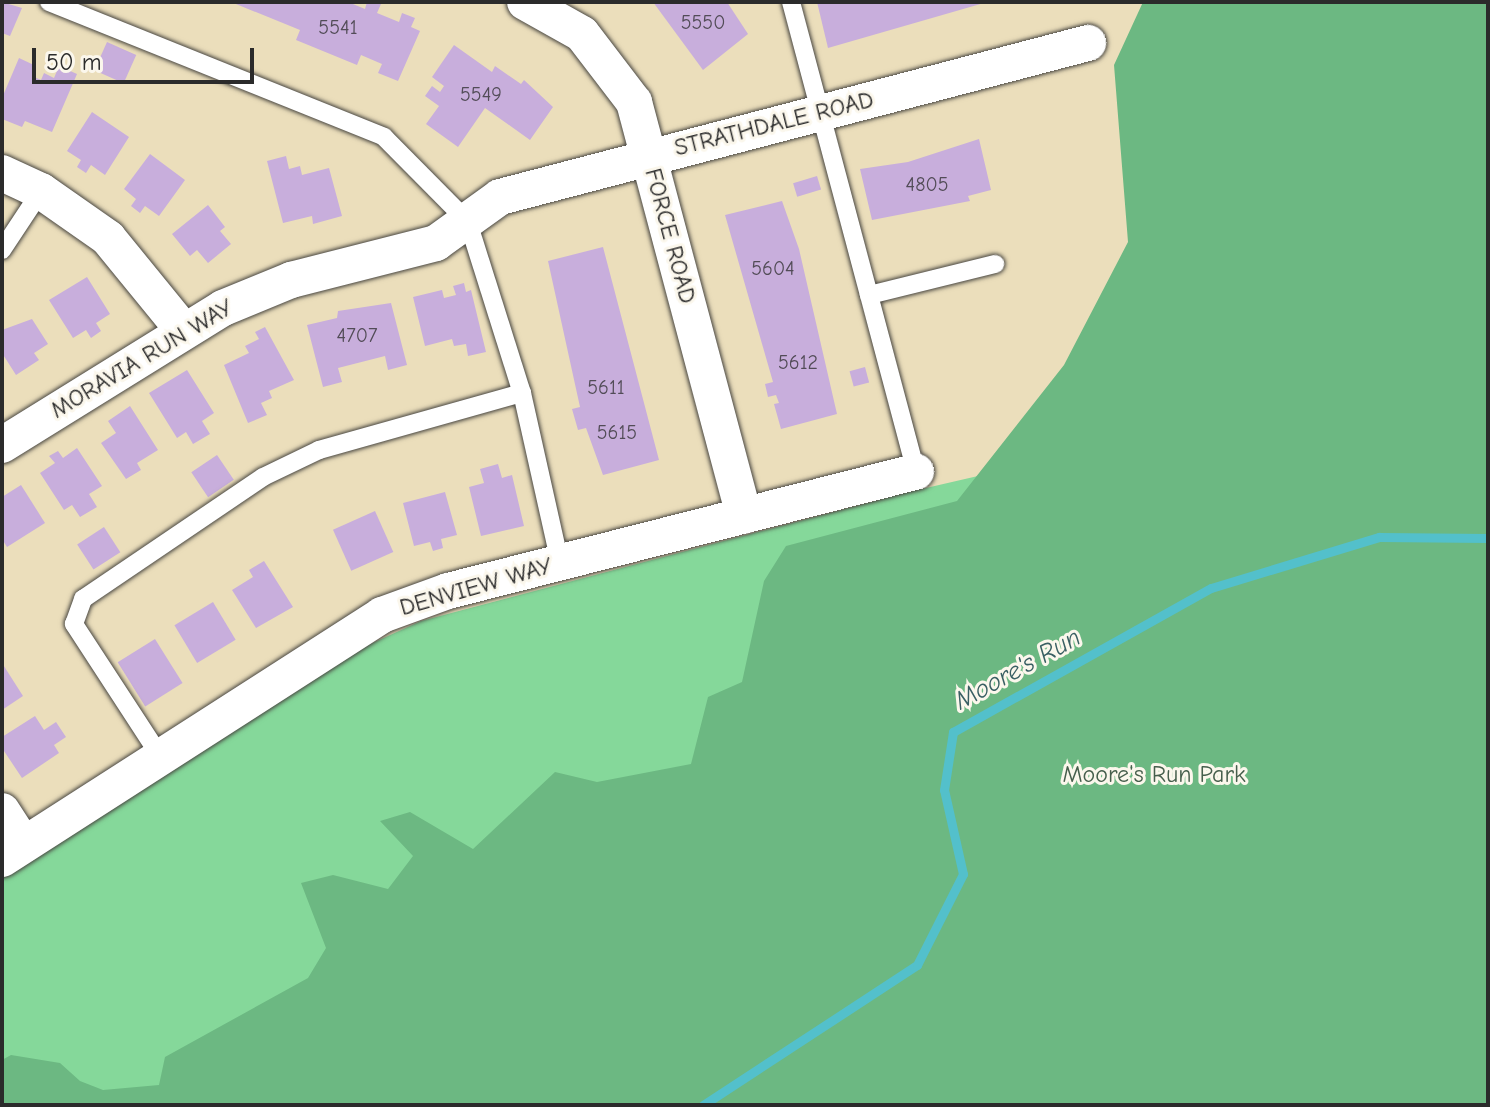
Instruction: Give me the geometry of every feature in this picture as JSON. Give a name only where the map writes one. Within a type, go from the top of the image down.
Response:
[{"type":"street","name":"FORCE ROAD","points":[[525,2],[582,34],[634,102],[744,516]]},
{"type":"street","name":"STRATHDALE ROAD","points":[[468,222],[500,197],[1088,43]]},
{"type":"street","points":[[2,173],[41,191],[108,238],[183,330]]},
{"type":"street","name":"MORAVIA RUN WAY","points":[[2,445],[183,330],[256,293],[436,243],[468,222]]},
{"type":"street","name":"DENVIEW WAY","points":[[13,852],[382,615],[448,591],[916,472]]},
{"type":"street","points":[[2,811],[13,852]]},
{"type":"lane","points":[[49,2],[384,137],[468,222],[522,393],[560,563]]},
{"type":"lane","points":[[791,2],[916,472]]},
{"type":"lane","points":[[2,250],[41,191]]},
{"type":"lane","points":[[869,295],[995,264]]},
{"type":"lane","points":[[160,756],[74,624],[83,599],[263,477],[319,450],[522,393]]},
{"type":"green space","name":"Moore's Run Park","points":[[1143,2],[1488,2],[1488,1105],[2,1105],[2,1060],[11,1055],[60,1063],[80,1081],[103,1090],[159,1085],[165,1057],[308,978],[326,948],[301,883],[333,875],[388,889],[413,856],[380,821],[410,812],[473,849],[555,772],[597,782],[691,764],[708,697],[742,682],[764,581],[786,546],[957,501],[1064,365],[1128,242],[1114,65]]},
{"type":"green space","name":"Moore's Run Park","points":[[1488,358],[1488,1105],[2,1105],[2,877],[368,645],[421,621],[913,491]]},
{"type":"building","points":[[2,2],[22,8],[10,36],[2,33]]},
{"type":"building","points":[[231,2],[348,2],[365,9],[367,2],[376,2],[381,4],[377,13],[399,22],[402,13],[415,18],[411,27],[420,31],[398,81],[378,73],[382,64],[361,55],[357,65],[296,40],[300,30]]},
{"type":"building","points":[[653,2],[727,2],[748,34],[703,70]]},
{"type":"building","points":[[817,2],[984,2],[984,3],[828,48]]},
{"type":"building","points":[[107,42],[136,55],[124,83],[94,70]]},
{"type":"building","points":[[454,45],[492,72],[495,66],[521,84],[524,80],[553,107],[530,140],[485,108],[458,147],[426,124],[439,106],[425,96],[432,86],[440,92],[444,86],[432,77]]},
{"type":"building","points":[[19,58],[36,66],[32,76],[41,80],[44,73],[54,78],[59,66],[77,74],[52,132],[25,121],[22,127],[2,119],[2,98]]},
{"type":"building","points":[[92,112],[129,137],[105,175],[91,165],[86,173],[77,167],[81,160],[67,151]]},
{"type":"building","points":[[979,139],[991,190],[968,196],[970,201],[872,220],[860,169],[908,162]]},
{"type":"building","points":[[150,154],[185,180],[159,216],[145,206],[140,213],[131,206],[136,199],[124,189]]},
{"type":"building","points":[[286,156],[289,169],[300,166],[302,175],[329,168],[342,216],[313,224],[312,216],[283,223],[267,161]]},
{"type":"building","points":[[817,176],[821,189],[797,197],[793,183]]},
{"type":"building","points":[[782,201],[799,249],[837,414],[781,429],[774,404],[779,403],[776,395],[768,397],[765,384],[773,382],[725,215]]},
{"type":"building","points":[[208,205],[225,227],[220,231],[231,244],[208,263],[197,250],[190,256],[172,234]]},
{"type":"building","points":[[603,247],[659,460],[603,475],[586,428],[578,430],[572,409],[580,407],[548,261]]},
{"type":"building","points":[[87,277],[110,314],[96,323],[101,331],[91,338],[86,330],[73,338],[49,300]]},
{"type":"building","points":[[464,283],[466,292],[471,290],[486,352],[468,356],[466,344],[454,346],[452,339],[425,346],[413,297],[442,290],[444,298],[456,295],[453,286]]},
{"type":"building","points":[[391,303],[407,365],[388,370],[385,356],[338,368],[342,382],[323,387],[307,325],[337,318],[338,311]]},
{"type":"building","points":[[32,319],[48,344],[34,353],[39,360],[16,375],[2,353],[2,330]]},
{"type":"building","points":[[265,327],[294,380],[269,391],[272,398],[261,403],[267,415],[248,423],[224,365],[249,353],[245,346],[259,339],[255,332]]},
{"type":"building","points":[[865,367],[869,382],[854,387],[850,371]]},
{"type":"building","points":[[187,370],[214,413],[202,421],[210,434],[193,444],[186,432],[177,438],[149,393]]},
{"type":"building","points":[[130,406],[158,450],[137,463],[141,470],[126,479],[101,443],[116,433],[108,421]]},
{"type":"building","points":[[77,448],[102,486],[89,494],[97,507],[80,517],[72,505],[64,510],[40,473],[55,463],[49,456],[58,451],[63,458]]},
{"type":"building","points":[[217,455],[234,480],[208,497],[191,472]]},
{"type":"building","points":[[498,464],[502,478],[512,475],[524,526],[481,536],[469,487],[484,483],[480,469]]},
{"type":"building","points":[[21,485],[45,523],[7,547],[2,539],[2,497]]},
{"type":"building","points":[[445,492],[457,535],[441,539],[443,548],[433,551],[430,542],[414,546],[403,503]]},
{"type":"building","points":[[375,511],[393,552],[351,571],[333,530]]},
{"type":"building","points":[[104,527],[120,552],[94,570],[77,544]]},
{"type":"building","points":[[264,561],[293,607],[256,628],[232,590],[253,577],[249,570]]},
{"type":"building","points":[[213,602],[236,640],[197,663],[174,625]]},
{"type":"building","points":[[155,639],[183,683],[145,706],[118,662]]},
{"type":"building","points":[[2,663],[23,696],[2,710]]},
{"type":"building","points":[[35,716],[44,730],[56,722],[66,737],[54,745],[59,753],[22,778],[2,748],[2,737]]},
{"type":"waterway","name":"Moore's Run","points":[[703,1105],[917,965],[963,874],[944,790],[953,732],[1211,588],[1379,537],[1488,538]]}]
